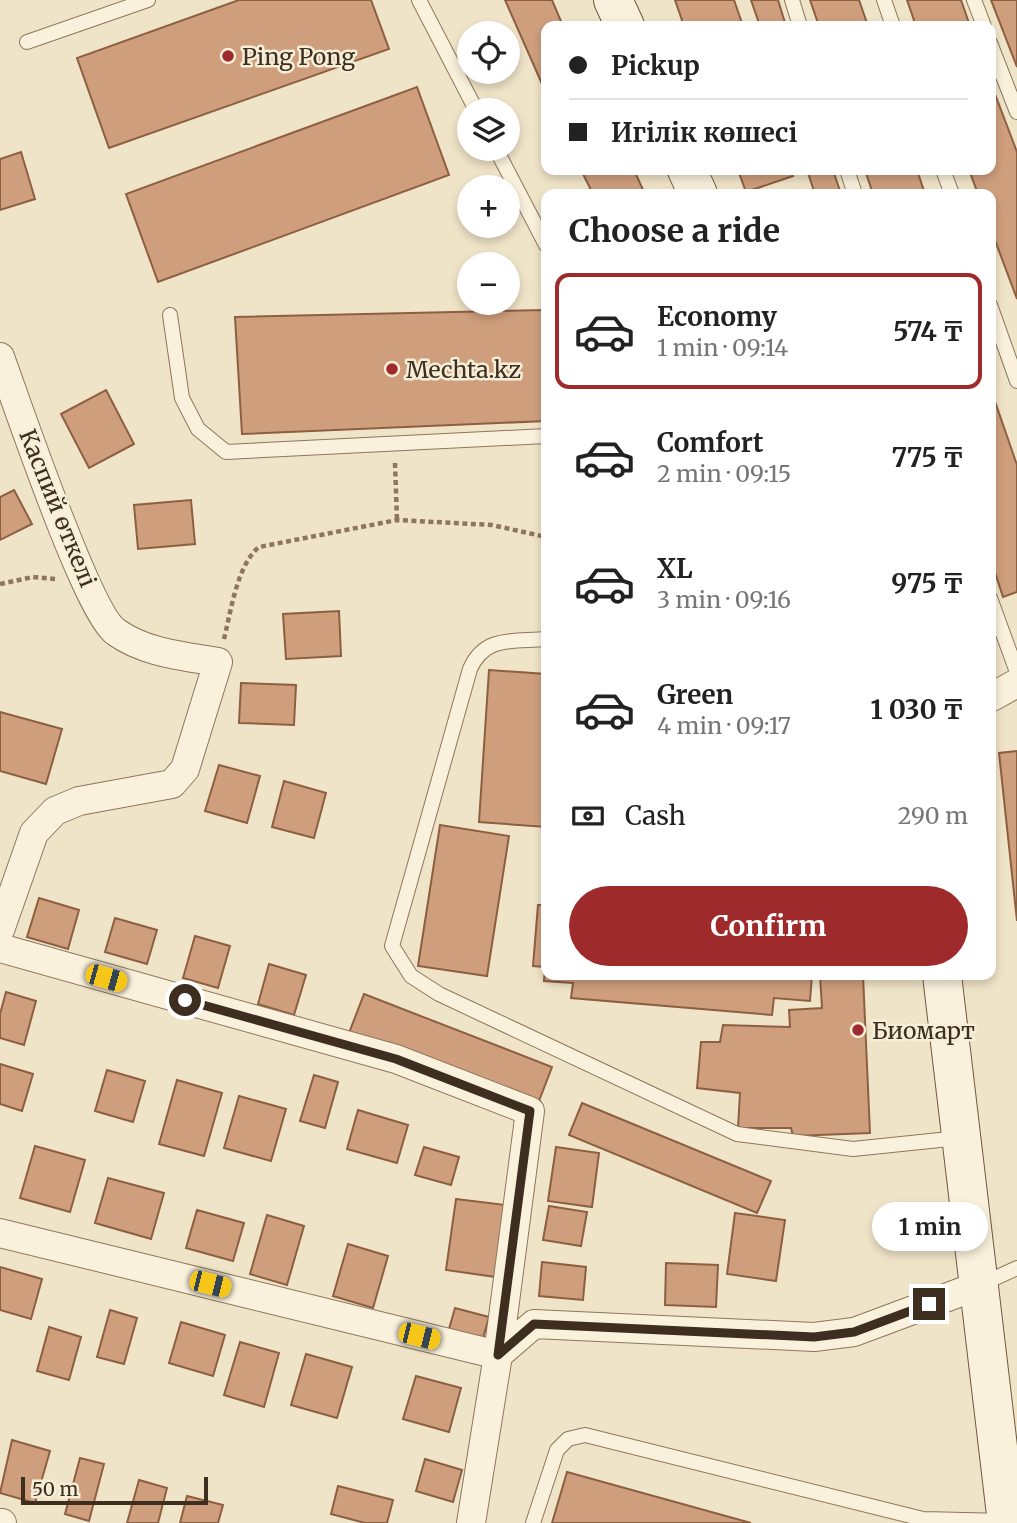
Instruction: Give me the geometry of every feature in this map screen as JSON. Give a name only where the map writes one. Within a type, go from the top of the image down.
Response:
[{"type":"main road","points":[[613,0],[623,21]]},
{"type":"main road","points":[[943,980],[981,1285],[1007,1522]]},
{"type":"street","name":"Каспий өткелі","points":[[0,357],[84,581],[114,632],[156,651],[218,662]]},
{"type":"street","points":[[0,930],[34,833],[55,811],[79,801],[172,783],[186,769],[218,662]]},
{"type":"street","points":[[996,695],[1017,683]]},
{"type":"street","points":[[0,948],[396,1059],[530,1111],[498,1355],[471,1523]]},
{"type":"street","points":[[0,1233],[498,1355]]},
{"type":"street","points":[[498,1355],[534,1324],[814,1337],[854,1332],[981,1285]]},
{"type":"lane","points":[[27,42],[148,0]]},
{"type":"lane","points":[[419,0],[470,98]]},
{"type":"lane","points":[[792,0],[798,21]]},
{"type":"lane","points":[[884,0],[891,21]]},
{"type":"lane","points":[[974,0],[982,21]]},
{"type":"lane","points":[[996,58],[1017,112]]},
{"type":"lane","points":[[502,161],[541,234]]},
{"type":"lane","points":[[170,315],[182,398],[198,429],[226,452],[541,436]]},
{"type":"lane","points":[[996,322],[1017,381]]},
{"type":"lane","points":[[996,614],[1017,672]]},
{"type":"lane","points":[[541,639],[490,644],[476,655],[470,669],[392,946],[411,976],[439,995],[737,1135],[853,1149],[963,1138]]},
{"type":"lane","points":[[981,1285],[1017,1268]]},
{"type":"lane","points":[[533,1523],[557,1450],[569,1439],[585,1435],[923,1519],[1007,1522]]},
{"type":"path","points":[[394,444],[397,520]]},
{"type":"path","points":[[218,662],[244,568],[250,555],[259,547],[397,520],[492,525],[541,536]]},
{"type":"path","points":[[0,584],[33,577],[84,581]]},
{"type":"building","points":[[239,0],[371,0],[389,49],[109,148],[77,58]]},
{"type":"building","points":[[505,0],[552,0],[561,21],[541,21],[541,82],[520,34],[520,21],[514,21]]},
{"type":"building","points":[[675,0],[734,0],[741,21],[682,21]]},
{"type":"building","points":[[751,0],[778,0],[784,21],[758,21]]},
{"type":"building","points":[[810,0],[859,0],[866,21],[817,21]]},
{"type":"building","points":[[907,0],[961,0],[968,21],[914,21]]},
{"type":"building","points":[[991,0],[1017,0],[1017,67]]},
{"type":"building","points":[[417,87],[449,175],[158,282],[126,194]]},
{"type":"building","points":[[996,97],[1017,152],[1017,299],[996,243],[996,189],[976,189],[971,175],[996,175]]},
{"type":"building","points":[[21,152],[35,199],[0,210],[0,159]]},
{"type":"building","points":[[584,175],[636,175],[643,189],[590,189]]},
{"type":"building","points":[[740,175],[793,176],[755,189],[745,189]]},
{"type":"building","points":[[809,175],[835,175],[839,189],[813,189]]},
{"type":"building","points":[[867,175],[919,175],[923,189],[871,189]]},
{"type":"building","name":"Mechta.kz","points":[[541,310],[541,421],[242,434],[235,317],[457,312],[457,315],[520,315],[520,311]]},
{"type":"building","points":[[106,390],[134,444],[89,468],[61,414]]},
{"type":"building","points":[[996,404],[1017,465],[1017,592],[1003,597],[996,575]]},
{"type":"building","points":[[14,490],[32,524],[0,540],[0,497]]},
{"type":"building","points":[[191,500],[195,544],[138,549],[134,505]]},
{"type":"building","points":[[339,611],[341,656],[286,659],[283,614]]},
{"type":"building","points":[[489,670],[541,674],[541,827],[479,822]]},
{"type":"building","points":[[241,683],[296,685],[294,725],[239,723]]},
{"type":"building","points":[[0,712],[62,729],[46,784],[0,771]]},
{"type":"building","points":[[1017,751],[1017,921],[999,753]]},
{"type":"building","points":[[219,765],[260,776],[247,823],[205,811]]},
{"type":"building","points":[[284,781],[326,793],[314,838],[272,827]]},
{"type":"building","points":[[440,825],[509,836],[487,976],[418,966]]},
{"type":"building","points":[[39,898],[79,910],[68,949],[27,937]]},
{"type":"building","points":[[538,905],[541,905],[541,967],[533,966]]},
{"type":"building","points":[[115,918],[157,930],[147,964],[105,952]]},
{"type":"building","points":[[195,936],[230,946],[218,988],[183,978]]},
{"type":"building","points":[[269,964],[306,975],[294,1015],[258,1004]]},
{"type":"building","points":[[812,980],[810,1001],[774,998],[772,1015],[571,998],[573,983],[544,981]]},
{"type":"building","points":[[820,980],[863,980],[870,1133],[793,1136],[791,1128],[738,1128],[740,1093],[697,1088],[701,1042],[720,1042],[723,1025],[790,1027],[789,1010],[822,1008]]},
{"type":"building","points":[[6,992],[36,1001],[24,1045],[0,1038],[0,1014]]},
{"type":"building","points":[[364,994],[552,1067],[537,1106],[349,1033]]},
{"type":"building","points":[[0,1064],[33,1074],[22,1111],[0,1104]]},
{"type":"building","points":[[107,1070],[145,1081],[133,1122],[95,1111]]},
{"type":"building","points":[[314,1075],[338,1082],[325,1128],[300,1121]]},
{"type":"building","points":[[177,1080],[222,1093],[204,1156],[159,1144]]},
{"type":"building","points":[[239,1096],[286,1109],[271,1161],[224,1148]]},
{"type":"building","points":[[582,1103],[771,1181],[757,1213],[569,1135]]},
{"type":"building","points":[[358,1110],[408,1125],[397,1163],[347,1149]]},
{"type":"building","points":[[35,1146],[85,1160],[70,1212],[20,1198]]},
{"type":"building","points":[[424,1147],[459,1157],[451,1185],[415,1175]]},
{"type":"building","points":[[556,1147],[599,1153],[592,1207],[548,1201]]},
{"type":"building","points":[[108,1178],[164,1193],[151,1239],[95,1223]]},
{"type":"building","points":[[456,1199],[506,1205],[496,1277],[446,1270]]},
{"type":"building","points":[[549,1206],[587,1212],[581,1246],[543,1240]]},
{"type":"building","points":[[197,1210],[244,1223],[233,1261],[186,1248]]},
{"type":"building","points":[[735,1213],[785,1220],[776,1281],[727,1274]]},
{"type":"building","points":[[267,1215],[304,1226],[287,1285],[250,1274]]},
{"type":"building","points":[[348,1244],[388,1256],[373,1308],[333,1296]]},
{"type":"building","points":[[542,1262],[586,1267],[583,1300],[539,1296]]},
{"type":"building","points":[[666,1263],[718,1265],[716,1307],[665,1305]]},
{"type":"building","points":[[0,1267],[42,1279],[31,1319],[0,1310]]},
{"type":"building","points":[[455,1308],[489,1317],[481,1345],[447,1336]]},
{"type":"building","points":[[110,1310],[137,1318],[124,1364],[97,1357]]},
{"type":"building","points":[[181,1322],[225,1335],[213,1376],[169,1363]]},
{"type":"building","points":[[49,1327],[81,1337],[69,1380],[37,1371]]},
{"type":"building","points":[[240,1342],[279,1353],[264,1407],[224,1395]]},
{"type":"building","points":[[306,1354],[352,1367],[337,1418],[291,1405]]},
{"type":"building","points":[[416,1376],[461,1388],[449,1432],[403,1419]]},
{"type":"building","points":[[12,1440],[50,1451],[35,1503],[0,1493]]},
{"type":"building","points":[[80,1458],[104,1464],[89,1521],[65,1514]]},
{"type":"building","points":[[425,1459],[462,1470],[453,1502],[416,1491]]},
{"type":"building","points":[[567,1472],[751,1523],[552,1523]]},
{"type":"building","points":[[139,1480],[167,1488],[158,1523],[127,1523]]},
{"type":"building","points":[[338,1486],[393,1500],[387,1523],[365,1523],[331,1514]]},
{"type":"building","points":[[187,1496],[223,1505],[218,1523],[180,1523]]},
{"type":"place","name":"Ping Pong","points":[[228,56]]},
{"type":"place","name":"Mechta.kz","points":[[392,369]]},
{"type":"place","name":"Биомарт","points":[[858,1030]]},
{"type":"route","points":[[185,1000],[396,1059],[530,1111],[498,1355],[518,1335],[534,1324],[814,1337],[854,1332],[929,1304]]}]
